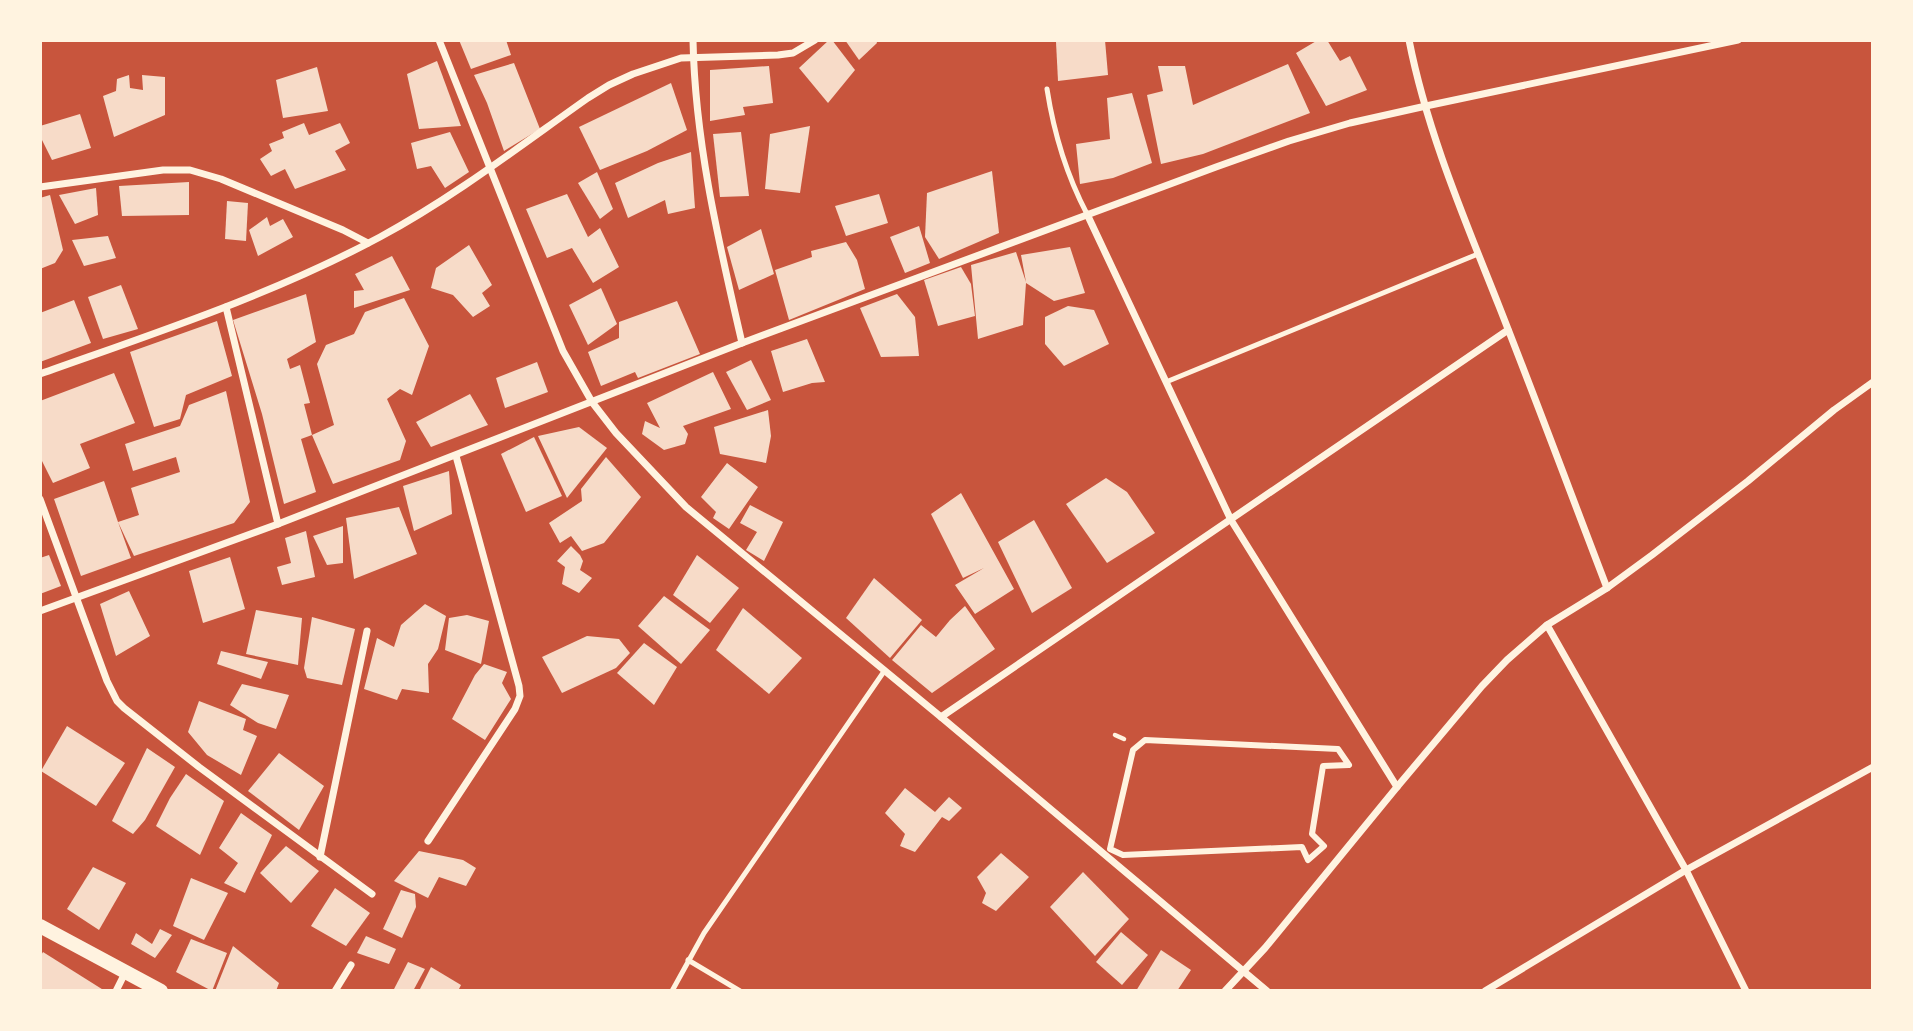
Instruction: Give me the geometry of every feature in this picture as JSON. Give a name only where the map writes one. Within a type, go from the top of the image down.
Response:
[{"type":"main road","points":[[40,926],[162,991]]},
{"type":"street","points":[[439,40],[559,343],[592,402],[616,433],[686,506],[1267,991]]},
{"type":"street","points":[[693,40],[697,110],[711,204],[742,343]]},
{"type":"street","points":[[40,374],[226,307],[294,279],[368,243],[422,213],[609,85],[681,58],[793,53],[815,40]]},
{"type":"street","points":[[1409,40],[1426,106],[1478,254],[1607,588]]},
{"type":"street","points":[[40,611],[278,524],[742,343],[1289,141],[1350,123],[1738,40]]},
{"type":"street","points":[[40,187],[163,170],[190,170],[221,179],[368,243]]},
{"type":"street","points":[[1087,214],[1231,520],[1397,788]]},
{"type":"street","points":[[226,307],[278,524]]},
{"type":"street","points":[[941,717],[1508,330]]},
{"type":"street","points":[[1225,991],[1245,971],[1482,686],[1507,660],[1548,625],[1607,588],[1652,555],[1873,382]]},
{"type":"street","points":[[428,841],[520,696],[456,456]]},
{"type":"street","points":[[40,499],[107,681],[117,701],[372,894]]},
{"type":"street","points":[[1548,625],[1686,870],[1746,991]]},
{"type":"street","points":[[320,857],[367,631]]},
{"type":"street","points":[[1145,740],[1338,749],[1349,765],[1323,766],[1312,834],[1324,846],[1308,860],[1302,847],[1123,855],[1110,849],[1133,750],[1145,740]]},
{"type":"street","points":[[1485,991],[1686,870],[1873,767]]},
{"type":"street","points":[[334,991],[351,965]]},
{"type":"street","points":[[116,991],[127,971]]},
{"type":"lane","points":[[1047,89],[1059,149],[1075,192],[1087,214]]},
{"type":"lane","points":[[1166,382],[1478,254]]},
{"type":"lane","points":[[672,991],[688,960],[737,884],[885,670]]},
{"type":"lane","points":[[688,960],[740,991]]},
{"type":"building","points":[[459,40],[506,40],[511,55],[471,69]]},
{"type":"building","points":[[832,40],[855,70],[828,103],[799,68]]},
{"type":"building","points":[[845,40],[876,40],[877,43],[859,60]]},
{"type":"building","points":[[1105,40],[1108,75],[1058,81],[1056,42]]},
{"type":"building","points":[[1318,40],[1327,40],[1340,61],[1350,56],[1367,90],[1326,106],[1296,53]]},
{"type":"building","points":[[437,61],[461,126],[419,129],[407,74]]},
{"type":"building","points":[[514,63],[540,129],[504,151],[474,75]]},
{"type":"building","points":[[1288,64],[1310,113],[1203,154],[1161,164],[1147,95],[1163,91],[1158,66],[1185,66],[1193,105]]},
{"type":"building","points":[[769,66],[773,103],[743,107],[745,115],[710,121],[710,70]]},
{"type":"building","points":[[317,67],[328,111],[283,118],[276,80]]},
{"type":"building","points":[[129,75],[130,88],[143,90],[142,75],[165,77],[165,115],[114,137],[103,96],[116,91],[117,79]]},
{"type":"building","points":[[671,83],[687,130],[647,151],[600,170],[579,127]]},
{"type":"building","points":[[1132,93],[1152,163],[1113,178],[1080,184],[1076,144],[1110,139],[1107,98]]},
{"type":"building","points":[[80,114],[91,148],[52,160],[40,136],[40,126]]},
{"type":"building","points":[[304,123],[309,135],[340,123],[350,143],[335,151],[346,170],[295,189],[285,169],[271,176],[260,159],[272,151],[269,144],[284,138],[282,132]]},
{"type":"building","points":[[810,126],[800,193],[765,189],[770,134]]},
{"type":"building","points":[[450,132],[469,172],[445,188],[431,166],[417,169],[411,143]]},
{"type":"building","points":[[741,132],[749,196],[720,197],[713,134]]},
{"type":"building","points":[[691,152],[695,208],[668,214],[665,200],[628,218],[615,183],[658,163]]},
{"type":"building","points":[[992,171],[999,233],[939,259],[925,237],[927,193]]},
{"type":"building","points":[[597,172],[613,209],[600,219],[578,183]]},
{"type":"building","points":[[189,182],[189,215],[122,216],[119,186]]},
{"type":"building","points":[[96,188],[98,215],[75,224],[59,195]]},
{"type":"building","points":[[567,194],[588,237],[600,228],[619,267],[593,283],[572,248],[547,258],[526,209]]},
{"type":"building","points":[[879,194],[888,223],[846,236],[835,206]]},
{"type":"building","points":[[50,195],[63,250],[55,263],[40,269],[40,198]]},
{"type":"building","points":[[227,201],[248,203],[246,241],[225,239]]},
{"type":"building","points":[[267,217],[270,226],[283,219],[293,237],[258,256],[249,230]]},
{"type":"building","points":[[919,226],[930,263],[905,273],[890,237]]},
{"type":"building","points":[[761,229],[774,274],[739,290],[727,247]]},
{"type":"building","points":[[108,236],[116,258],[84,266],[72,240]]},
{"type":"building","points":[[846,242],[857,260],[865,289],[789,320],[775,270],[812,257],[811,251]]},
{"type":"building","points":[[469,245],[492,285],[482,293],[490,306],[473,317],[453,295],[431,288],[436,268]]},
{"type":"building","points":[[1070,247],[1085,293],[1054,301],[1026,283],[1023,325],[978,339],[971,265],[1016,252],[1026,282],[1021,255]]},
{"type":"building","points":[[392,256],[410,290],[354,308],[354,291],[364,290],[355,274]]},
{"type":"building","points":[[961,267],[971,284],[975,316],[938,326],[924,280]]},
{"type":"building","points":[[121,285],[138,329],[103,339],[88,297]]},
{"type":"building","points":[[601,288],[617,324],[588,345],[569,305]]},
{"type":"building","points":[[306,294],[316,342],[287,359],[290,369],[300,365],[310,403],[304,404],[312,435],[301,439],[316,492],[284,504],[262,414],[233,320]]},
{"type":"building","points":[[897,294],[915,317],[919,356],[881,357],[860,308]]},
{"type":"building","points":[[404,298],[429,346],[412,395],[400,389],[387,399],[406,441],[400,460],[333,484],[312,435],[334,425],[317,364],[326,345],[354,334],[365,312]]},
{"type":"building","points":[[74,300],[91,343],[40,362],[40,313]]},
{"type":"building","points":[[677,301],[700,354],[638,378],[635,372],[601,386],[588,352],[619,338],[619,322]]},
{"type":"building","points":[[1068,306],[1094,310],[1109,344],[1064,366],[1045,344],[1045,317]]},
{"type":"building","points":[[217,321],[232,376],[186,395],[180,419],[154,427],[130,352]]},
{"type":"building","points":[[807,339],[825,382],[783,392],[771,351]]},
{"type":"building","points":[[751,360],[771,400],[747,410],[726,372]]},
{"type":"building","points":[[537,362],[548,392],[505,408],[496,378]]},
{"type":"building","points":[[713,372],[731,409],[683,426],[688,434],[685,444],[664,450],[642,434],[645,421],[660,428],[647,403]]},
{"type":"building","points":[[114,373],[135,423],[80,444],[90,468],[53,483],[40,457],[40,401]]},
{"type":"building","points":[[226,391],[250,502],[234,523],[134,556],[118,522],[139,515],[131,488],[180,472],[176,457],[133,471],[125,444],[180,426],[189,405]]},
{"type":"building","points":[[470,394],[488,425],[431,447],[416,422]]},
{"type":"building","points":[[768,410],[771,436],[766,463],[720,454],[714,427]]},
{"type":"building","points":[[579,427],[607,448],[567,498],[538,436]]},
{"type":"building","points":[[534,437],[562,496],[526,512],[501,454]]},
{"type":"building","points":[[606,457],[641,497],[604,543],[582,551],[571,536],[560,543],[549,523],[582,501],[581,489]]},
{"type":"building","points":[[727,463],[758,487],[729,529],[713,518],[716,512],[701,497]]},
{"type":"building","points":[[449,471],[452,514],[414,531],[403,486]]},
{"type":"building","points":[[1106,478],[1127,492],[1155,533],[1107,563],[1066,504]]},
{"type":"building","points":[[104,481],[131,558],[81,576],[54,499]]},
{"type":"building","points":[[961,493],[1014,589],[975,614],[955,585],[984,568],[963,578],[931,514]]},
{"type":"building","points":[[750,505],[783,522],[764,561],[746,550],[757,532],[740,523]]},
{"type":"building","points":[[399,507],[417,554],[354,579],[346,518]]},
{"type":"building","points":[[1034,520],[1072,588],[1032,613],[998,542]]},
{"type":"building","points":[[343,526],[343,563],[327,565],[313,536]]},
{"type":"building","points":[[306,531],[315,577],[282,585],[277,567],[291,563],[285,538]]},
{"type":"building","points":[[571,546],[583,561],[580,570],[592,578],[579,593],[562,584],[565,567],[557,561]]},
{"type":"building","points":[[49,555],[61,586],[40,594],[40,558]]},
{"type":"building","points":[[697,555],[739,588],[710,623],[673,595]]},
{"type":"building","points":[[230,557],[245,609],[203,623],[189,571]]},
{"type":"building","points":[[874,578],[922,620],[890,658],[846,618]]},
{"type":"building","points":[[129,591],[150,636],[116,656],[100,604]]},
{"type":"building","points":[[664,596],[710,630],[681,664],[638,626]]},
{"type":"building","points":[[425,604],[446,616],[438,649],[428,664],[429,693],[402,689],[397,700],[364,689],[377,638],[394,647],[401,625]]},
{"type":"building","points":[[965,606],[995,649],[932,693],[892,660],[921,625],[936,637]]},
{"type":"building","points":[[743,608],[802,658],[769,694],[716,650]]},
{"type":"building","points":[[256,610],[302,618],[298,665],[246,654]]},
{"type":"building","points":[[467,615],[489,621],[481,664],[445,650],[449,618]]},
{"type":"building","points":[[312,617],[355,629],[342,685],[307,678],[304,668]]},
{"type":"building","points":[[587,636],[619,639],[630,653],[616,668],[562,693],[542,657]]},
{"type":"building","points":[[644,643],[677,667],[654,705],[617,673]]},
{"type":"building","points":[[221,651],[268,662],[261,679],[217,664]]},
{"type":"building","points":[[484,664],[507,672],[502,683],[511,699],[485,740],[452,719],[475,675]]},
{"type":"building","points":[[242,684],[289,695],[276,729],[258,723],[230,705]]},
{"type":"building","points":[[199,701],[246,719],[243,730],[257,736],[241,775],[207,755],[188,732]]},
{"type":"building","points":[[67,726],[125,763],[96,806],[41,771]]},
{"type":"building","points":[[147,748],[175,767],[145,820],[133,834],[112,821]]},
{"type":"building","points":[[279,753],[324,786],[299,830],[248,791]]},
{"type":"building","points":[[186,774],[224,801],[200,855],[156,826]]},
{"type":"building","points":[[905,788],[935,812],[949,797],[962,808],[949,821],[942,817],[915,852],[900,846],[905,834],[885,813]]},
{"type":"building","points":[[241,813],[272,835],[245,893],[224,883],[238,863],[219,848]]},
{"type":"building","points":[[286,846],[319,871],[291,903],[260,873]]},
{"type":"building","points":[[419,851],[463,860],[476,868],[466,886],[439,877],[428,898],[394,881]]},
{"type":"building","points":[[1001,853],[1029,877],[996,911],[982,903],[986,893],[977,877]]},
{"type":"building","points":[[93,867],[126,883],[99,930],[67,909]]},
{"type":"building","points":[[1083,872],[1129,919],[1095,956],[1050,907]]},
{"type":"building","points":[[191,878],[228,893],[204,940],[173,926]]},
{"type":"building","points":[[335,888],[370,913],[346,946],[311,926]]},
{"type":"building","points":[[401,890],[415,894],[416,907],[402,938],[383,929]]},
{"type":"building","points":[[160,929],[172,935],[155,958],[131,944],[136,933],[152,944]]},
{"type":"building","points":[[1121,932],[1148,955],[1122,985],[1096,962]]},
{"type":"building","points":[[366,936],[396,949],[389,964],[357,953]]},
{"type":"building","points":[[191,939],[227,953],[212,991],[176,972]]},
{"type":"building","points":[[233,946],[279,983],[276,991],[215,991]]},
{"type":"building","points":[[1161,950],[1191,970],[1177,991],[1136,991]]},
{"type":"building","points":[[43,952],[105,991],[40,991],[40,957]]},
{"type":"building","points":[[408,962],[425,969],[413,991],[393,991]]},
{"type":"building","points":[[431,967],[461,985],[458,991],[419,991]]}]
